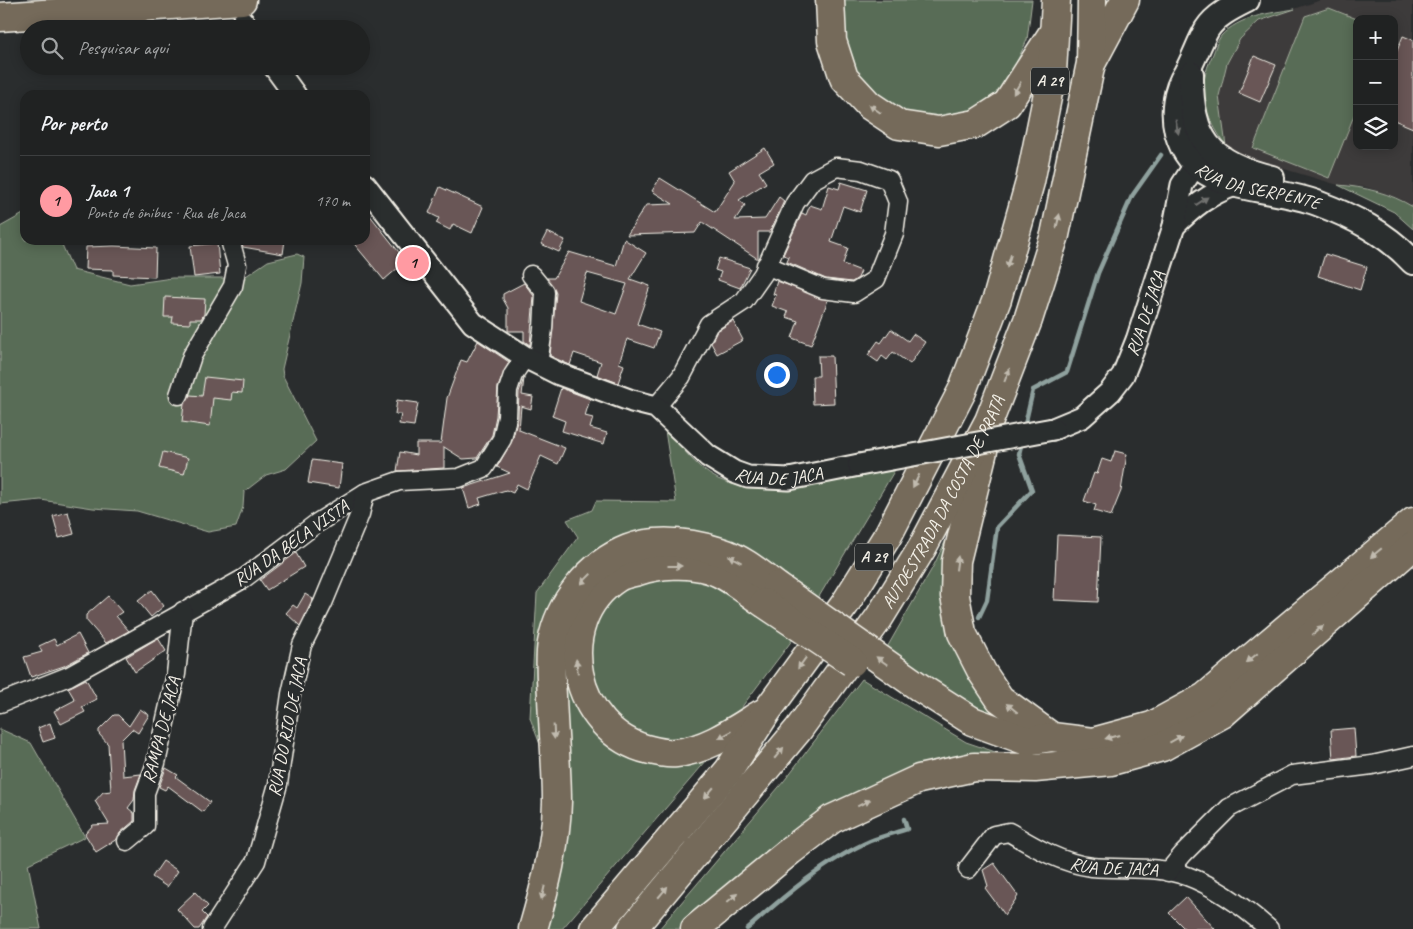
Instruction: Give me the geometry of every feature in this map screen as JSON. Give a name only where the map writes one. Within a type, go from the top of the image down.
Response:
[{"type":"highway","points":[[830,0],[832,41],[844,78],[869,105],[899,125],[939,131],[976,124],[1007,104],[1053,32]]},
{"type":"highway","name":"AUTOESTRADA DA COSTA DE PRATA","points":[[594,929],[729,770],[767,711],[846,604],[888,535],[962,391],[997,299],[1030,182],[1052,73],[1056,0]]},
{"type":"highway","name":"AUTOESTRADA DA COSTA DE PRATA","points":[[632,929],[798,730],[880,618],[922,548],[989,421],[1028,320],[1055,234],[1091,63],[1092,0]]},
{"type":"highway","points":[[1091,63],[1125,0]]},
{"type":"highway","points":[[0,18],[244,17]]},
{"type":"highway","points":[[989,421],[956,561],[955,596],[962,634],[982,672],[1000,698],[1052,737]]},
{"type":"highway","points":[[917,695],[972,721],[1027,741],[1052,737],[1093,742],[1152,726],[1205,697],[1413,522]]},
{"type":"highway","points":[[533,929],[553,848],[557,803],[551,671],[552,643],[560,618],[572,594],[591,574],[610,559],[628,549],[658,543],[693,544],[724,552],[749,566],[770,594]]},
{"type":"highway","points":[[695,929],[832,819],[919,779],[974,767],[1035,768],[1061,764],[1111,761],[1162,747],[1222,714],[1413,546]]},
{"type":"highway","points":[[767,711],[703,747],[675,754],[636,747],[604,724],[587,701],[578,678],[575,654],[578,632],[589,607],[601,592],[618,578],[654,566],[692,566],[710,569],[770,594],[917,695],[962,733],[997,749],[1061,764]]},
{"type":"main road","name":"RUA DA SERPENTE","points":[[1247,0],[1227,10],[1208,27],[1179,88],[1175,101],[1175,122],[1181,145],[1195,165],[1206,174],[1235,185],[1315,202],[1365,223],[1401,248],[1413,262]]},
{"type":"main road","name":"RUA DA SERPENTE","points":[[1191,65],[1191,97],[1194,119],[1200,133],[1219,158],[1248,172],[1314,188],[1372,212],[1413,240]]},
{"type":"main road","name":"RUA DE JACA","points":[[1195,165],[1200,133]]},
{"type":"main road","points":[[1195,165],[1219,158]]},
{"type":"street","points":[[281,75],[291,90]]},
{"type":"street","name":"RUA DE JACA","points":[[370,191],[473,323],[531,361],[632,401],[656,407],[708,456],[734,472],[748,477],[788,479],[1053,429],[1082,417],[1110,392],[1122,376],[1137,340],[1174,226],[1182,185],[1195,165]]},
{"type":"street","points":[[656,407],[681,377],[702,341],[709,324],[744,301],[766,266],[795,203],[812,180],[836,167],[861,170],[888,180],[898,202],[894,234],[876,278],[854,293],[824,289],[766,266]]},
{"type":"street","name":"RUA DE JACA","points":[[1174,226],[1198,202],[1217,191],[1235,185]]},
{"type":"street","points":[[179,395],[192,356],[233,286],[237,266],[231,245]]},
{"type":"street","points":[[531,275],[545,292],[544,329],[531,361]]},
{"type":"street","name":"RUA DA BELA VISTA","points":[[0,702],[69,676],[183,610],[243,579],[318,522],[365,493],[399,481],[459,478],[484,468],[502,439],[508,390],[513,375],[531,361]]},
{"type":"street","name":"RUA DO RIO DE JACA","points":[[212,929],[256,861],[278,784],[291,694],[302,645],[324,603],[360,514],[365,493]]},
{"type":"street","name":"RAMPA DE JACA","points":[[127,841],[144,826],[145,793],[156,762],[176,674],[183,610]]},
{"type":"street","points":[[1168,872],[1183,854],[1229,808],[1292,775],[1372,766],[1413,756]]},
{"type":"street","name":"RUA DE JACA","points":[[968,869],[994,835],[1009,832],[1042,852],[1073,864],[1094,867],[1142,867],[1186,876],[1233,900],[1269,929]]},
{"type":"street","points":[[227,929],[229,903]]},
{"type":"shaded area","points":[[1321,0],[1413,0],[1413,207],[1402,200],[1366,187],[1338,185],[1240,156],[1226,146],[1219,96],[1227,63],[1240,39],[1259,21]]},
{"type":"green space","points":[[842,0],[1032,0],[1027,40],[1005,87],[979,107],[950,118],[911,118],[862,86],[839,24]]},
{"type":"green space","points":[[1329,8],[1353,17],[1353,118],[1329,178],[1253,148],[1305,16]]},
{"type":"green space","points":[[1295,9],[1259,21],[1240,39],[1227,63],[1219,96],[1226,146],[1207,112],[1203,91],[1207,67],[1218,40],[1228,29],[1255,16]]},
{"type":"green space","points":[[1338,185],[1358,187],[1377,192],[1413,207],[1413,229],[1394,212]]},
{"type":"green space","points":[[20,216],[20,245],[62,245],[73,270],[130,284],[172,278],[243,278],[268,261],[297,254],[304,257],[302,283],[282,369],[283,376],[316,441],[286,469],[266,475],[244,492],[243,507],[236,527],[208,532],[137,511],[93,508],[41,500],[0,504],[0,227]]},
{"type":"green space","points":[[664,424],[688,455],[709,474],[736,485],[758,488],[806,485],[896,468],[817,600],[769,566],[573,573],[552,601],[542,650],[544,755],[530,718],[537,593],[578,537],[567,520],[592,510],[596,501],[676,502]]},
{"type":"green space","points":[[963,504],[948,612],[1023,722],[1003,717],[967,702],[885,651],[934,565]]},
{"type":"green space","points":[[667,572],[723,587],[796,635],[741,708],[715,730],[678,741],[659,740],[627,729],[597,701],[585,648],[590,623],[621,589]]},
{"type":"green space","points":[[563,666],[571,695],[582,715],[596,730],[713,753],[562,929],[542,929]]},
{"type":"green space","points":[[862,679],[966,742],[1016,759],[930,769],[683,929],[659,929],[784,781]]},
{"type":"green space","points":[[0,729],[31,743],[85,837],[28,864],[41,929],[0,929]]},
{"type":"building","points":[[1403,36],[1413,40],[1413,128],[1398,122],[1398,48]]},
{"type":"building","points":[[1254,56],[1276,65],[1260,102],[1239,93]]},
{"type":"building","points":[[765,148],[774,163],[759,172],[766,183],[739,200],[745,205],[735,220],[765,219],[779,197],[784,201],[770,232],[758,232],[758,259],[702,222],[695,233],[627,235],[646,205],[673,204],[652,191],[660,178],[715,212],[735,181],[729,171]]},
{"type":"building","points":[[841,182],[867,190],[860,212],[843,206],[831,242],[848,248],[843,264],[861,271],[858,278],[852,282],[826,279],[787,262],[789,257],[783,255],[802,213],[806,215],[810,205],[822,209],[829,186],[839,189]]},
{"type":"building","points":[[440,187],[483,207],[472,233],[453,224],[450,230],[436,223],[439,218],[429,213]]},
{"type":"building","points":[[370,215],[406,261],[384,280],[355,245],[370,245]]},
{"type":"building","points":[[547,232],[565,240],[559,252],[541,244]]},
{"type":"building","points":[[624,239],[646,253],[630,279],[650,286],[637,324],[660,332],[654,348],[627,339],[619,363],[624,365],[618,383],[597,375],[601,362],[574,353],[570,365],[550,356],[556,293],[547,278],[554,278],[569,252],[616,266]],"holes":[[[587,273],[627,284],[616,314],[579,301]]]},
{"type":"building","points":[[217,245],[220,274],[194,277],[190,246]]},
{"type":"building","points":[[242,245],[284,245],[283,254],[243,247]]},
{"type":"building","points":[[86,247],[156,248],[155,277],[113,275],[113,270],[85,269]]},
{"type":"building","points":[[1325,254],[1367,267],[1360,290],[1318,276]]},
{"type":"building","points":[[719,258],[750,268],[740,288],[718,280],[721,272],[715,270]]},
{"type":"building","points":[[777,281],[828,300],[811,345],[792,338],[798,321],[786,317],[788,312],[772,306],[776,295],[773,294]]},
{"type":"building","points":[[524,283],[534,296],[530,345],[524,341],[524,331],[508,331],[508,308],[503,299],[503,294]]},
{"type":"building","points":[[165,297],[205,299],[204,314],[201,319],[190,319],[190,324],[172,323],[173,317],[164,317]]},
{"type":"building","points":[[733,321],[743,340],[717,354],[711,343],[717,331]]},
{"type":"building","points":[[891,329],[908,341],[913,334],[925,342],[910,364],[893,352],[887,360],[882,356],[878,362],[868,355],[878,341],[881,343]]},
{"type":"building","points":[[478,341],[509,362],[498,387],[496,416],[492,435],[477,458],[463,459],[444,447],[444,468],[397,471],[400,452],[416,455],[416,443],[441,443],[447,398],[461,360],[467,362]]},
{"type":"building","points":[[818,356],[832,356],[834,403],[813,404],[812,376],[819,376]]},
{"type":"building","points":[[205,377],[243,381],[242,393],[232,392],[231,400],[213,398],[210,426],[182,422],[184,404],[190,395],[202,396]]},
{"type":"building","points":[[524,378],[522,395],[533,397],[531,409],[521,406],[519,430],[565,448],[558,464],[541,456],[527,489],[517,484],[513,493],[506,490],[479,498],[481,504],[469,508],[463,488],[510,473],[497,467],[512,441],[518,418],[519,392]]},
{"type":"building","points":[[561,388],[590,399],[585,416],[593,418],[590,428],[607,433],[604,444],[562,431],[565,421],[552,416]]},
{"type":"building","points":[[397,400],[418,403],[414,426],[399,424],[401,414],[395,414]]},
{"type":"building","points":[[1115,451],[1127,454],[1121,491],[1111,516],[1094,511],[1096,505],[1084,501],[1094,473],[1097,474],[1102,459],[1111,462]]},
{"type":"building","points":[[163,452],[188,458],[184,474],[159,468]]},
{"type":"building","points":[[312,460],[342,464],[339,488],[308,483]]},
{"type":"building","points":[[68,512],[74,534],[59,538],[53,516]]},
{"type":"building","points":[[1057,535],[1101,537],[1098,602],[1054,600]]},
{"type":"building","points":[[296,553],[304,567],[267,590],[260,580]]},
{"type":"building","points":[[152,590],[164,606],[151,617],[138,601]]},
{"type":"building","points":[[305,594],[313,599],[300,626],[286,613],[293,605],[297,608]]},
{"type":"building","points":[[108,596],[122,612],[116,616],[129,631],[106,643],[86,620],[86,615]]},
{"type":"building","points":[[78,634],[88,653],[64,666],[31,677],[24,657],[42,652],[39,646],[54,639],[57,645]]},
{"type":"building","points":[[158,638],[166,651],[135,672],[126,657]]},
{"type":"building","points":[[86,679],[97,699],[82,707],[85,712],[61,724],[54,711],[75,700],[68,688]]},
{"type":"building","points":[[140,709],[149,715],[138,733],[132,729],[121,740],[123,776],[141,774],[135,790],[134,800],[128,808],[134,813],[134,821],[120,833],[117,839],[96,852],[85,834],[93,825],[109,824],[95,801],[103,792],[111,791],[108,744],[99,734],[99,730],[114,715],[118,715],[129,726]]},
{"type":"building","points":[[50,723],[55,738],[43,742],[38,728]]},
{"type":"building","points":[[1354,728],[1356,756],[1333,759],[1331,730]]},
{"type":"building","points":[[166,768],[178,775],[176,777],[210,802],[203,812],[168,786],[165,790],[159,787]]},
{"type":"building","points":[[163,861],[178,871],[167,887],[152,877]]},
{"type":"building","points":[[994,863],[1018,896],[1005,915],[985,888],[988,886],[983,870]]},
{"type":"building","points":[[195,892],[208,906],[202,912],[207,917],[199,929],[195,929],[177,909]]},
{"type":"building","points":[[1186,897],[1215,929],[1185,929],[1169,913]]},
{"type":"waterway","points":[[1024,429],[1033,390],[1067,372],[1098,273],[1132,196],[1161,155]]},
{"type":"waterway","points":[[979,617],[987,600],[997,527],[1032,490],[1019,454],[1022,441]]},
{"type":"waterway","points":[[747,929],[790,892],[837,858],[870,841],[907,829],[904,819]]},
{"type":"place","name":"Jaca 1","points":[[413,263]]}]
